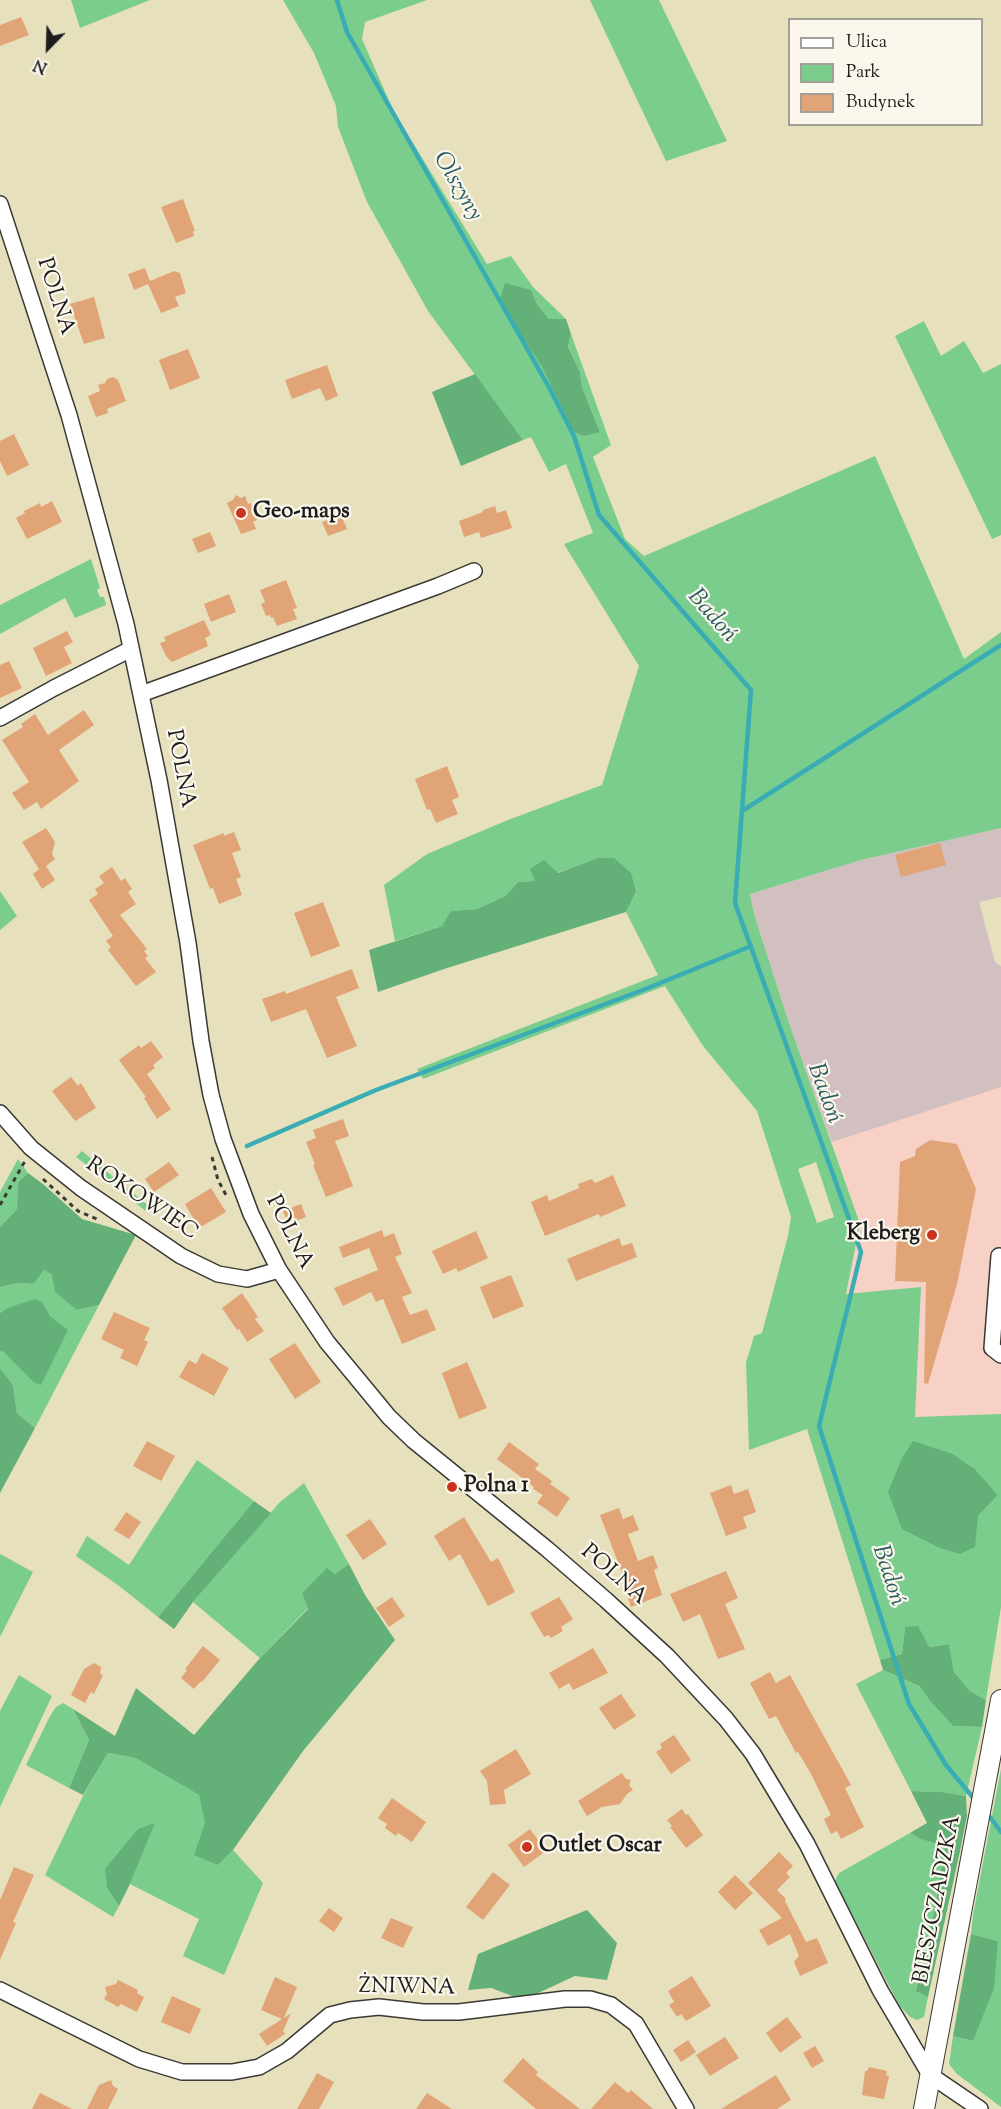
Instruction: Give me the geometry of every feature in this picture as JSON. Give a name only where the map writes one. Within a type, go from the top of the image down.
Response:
[{"type":"main road","name":"BIESZCZADZKA","points":[[924,2109],[1001,1700]]},
{"type":"street","name":"POLNA","points":[[0,204],[80,452],[131,649],[188,943],[201,1041],[211,1095],[223,1139],[251,1214],[279,1270],[327,1342],[389,1417],[414,1441],[606,1600],[667,1656],[726,1719],[753,1754],[807,1844],[880,1990],[930,2075]]},
{"type":"street","points":[[141,694],[474,571]]},
{"type":"street","points":[[0,718],[131,649]]},
{"type":"street","name":"ROKOWIEC","points":[[0,1113],[31,1148],[81,1188],[181,1256],[218,1274],[248,1279],[279,1270]]},
{"type":"street","points":[[999,1256],[992,1348],[1001,1355]]},
{"type":"street","name":"ŻNIWNA","points":[[0,1990],[139,2059],[182,2072],[232,2072],[259,2067],[287,2051],[330,2015],[350,2010],[379,2007],[423,2012],[459,2012],[565,1999],[590,2000],[611,2006],[636,2024],[686,2109]]},
{"type":"street","points":[[930,2075],[980,2109]]},
{"type":"path","points":[[0,1205],[31,1148]]},
{"type":"path","points":[[210,1151],[218,1180],[228,1200]]},
{"type":"shaded area","points":[[1001,828],[1001,897],[979,902],[995,962],[1001,966],[1001,1087],[832,1142],[787,1017],[754,914],[750,894],[861,860]]},
{"type":"shaded area","points":[[1001,1087],[1001,1414],[915,1418],[921,1287],[846,1294],[860,1224],[832,1142]]},
{"type":"green space","points":[[71,0],[150,0],[80,28]]},
{"type":"green space","points":[[283,0],[427,0],[365,22],[362,39],[394,112],[487,264],[511,256],[533,287],[566,319],[549,319],[537,304],[531,290],[541,365],[574,431],[600,432],[582,387],[580,372],[568,347],[571,334],[611,445],[593,457],[625,539],[644,556],[875,456],[964,659],[1001,632],[1001,828],[861,860],[750,894],[754,914],[787,1017],[860,1224],[846,1294],[921,1287],[915,1417],[1001,1414],[1001,1607],[986,1700],[970,1691],[954,1672],[949,1644],[929,1647],[905,1627],[902,1654],[880,1660],[807,1429],[749,1450],[746,1363],[754,1336],[762,1333],[791,1217],[757,1111],[703,1046],[665,986],[423,1079],[417,1069],[658,975],[626,912],[636,892],[597,858],[536,881],[518,882],[505,896],[477,909],[452,911],[442,926],[395,941],[384,885],[427,854],[508,820],[602,785],[639,666],[564,544],[593,533],[566,464],[549,472],[531,437],[523,440],[428,311],[367,202],[338,127],[336,106],[314,53]],"holes":[[[816,1162],[834,1217],[817,1223],[798,1169]],[[953,1454],[975,1469],[998,1495],[978,1516]]]},
{"type":"green space","points":[[590,0],[659,0],[727,141],[666,161]]},
{"type":"green space","points":[[505,283],[531,290],[537,304],[549,319],[566,319],[571,334],[568,347],[580,372],[582,387],[600,432],[584,436],[574,432],[541,365],[499,302]]},
{"type":"green space","points":[[924,321],[941,356],[964,341],[983,373],[1001,364],[1001,535],[992,539],[895,336]]},
{"type":"green space","points":[[475,374],[523,440],[461,466],[432,392]]},
{"type":"green space","points":[[91,559],[100,588],[97,590],[100,597],[104,597],[106,605],[75,618],[65,598],[0,634],[0,605]]},
{"type":"green space","points":[[597,858],[614,858],[631,873],[636,892],[626,912],[378,992],[369,950],[442,926],[451,911],[477,909],[505,896],[518,882],[535,881],[530,869],[544,860],[558,873]]},
{"type":"green space","points":[[0,891],[17,916],[0,930]]},
{"type":"green space","points":[[82,1151],[150,1207],[147,1212],[76,1157]]},
{"type":"green space","points":[[18,1159],[28,1173],[18,1182],[17,1209],[0,1227],[0,1192]]},
{"type":"green space","points":[[28,1173],[82,1219],[136,1235],[99,1305],[77,1310],[55,1292],[52,1275],[44,1270],[34,1284],[19,1283],[0,1287],[0,1227],[17,1209],[18,1182]]},
{"type":"green space","points":[[44,1270],[52,1275],[77,1310],[99,1305],[35,1428],[17,1413],[13,1385],[0,1368],[0,1352],[2,1349],[33,1382],[51,1317],[42,1302],[7,1308],[0,1313],[0,1287],[19,1283],[34,1284]]},
{"type":"green space","points":[[35,1299],[42,1302],[51,1317],[68,1330],[41,1385],[33,1382],[2,1350],[0,1352],[0,1313],[7,1308]]},
{"type":"green space","points":[[0,1368],[13,1385],[17,1413],[35,1428],[0,1493]]},
{"type":"green space","points":[[913,1441],[953,1454],[975,1469],[998,1495],[978,1516],[975,1547],[960,1554],[940,1548],[902,1529],[888,1492],[902,1458]]},
{"type":"green space","points":[[197,1460],[254,1501],[158,1617],[118,1585],[76,1556],[87,1536],[129,1565]]},
{"type":"green space","points":[[304,1483],[349,1564],[335,1574],[327,1569],[302,1593],[308,1608],[260,1658],[193,1602],[280,1502]]},
{"type":"green space","points":[[254,1501],[271,1513],[193,1602],[174,1629],[158,1617]]},
{"type":"green space","points":[[0,1554],[33,1572],[0,1637]]},
{"type":"green space","points":[[349,1564],[365,1595],[395,1640],[303,1751],[233,1850],[218,1865],[194,1855],[205,1823],[199,1795],[135,1758],[108,1753],[83,1795],[69,1788],[89,1740],[73,1709],[115,1736],[136,1688],[194,1735],[260,1658],[308,1609],[302,1593],[327,1568],[335,1574]]},
{"type":"green space","points":[[918,1626],[929,1647],[949,1644],[954,1672],[970,1691],[986,1700],[982,1727],[953,1726],[919,1686],[883,1670],[880,1660],[902,1654],[905,1627]]},
{"type":"green space","points":[[883,1670],[919,1686],[953,1726],[982,1727],[966,1796],[942,1792],[911,1791],[856,1684]]},
{"type":"green space","points":[[19,1675],[52,1696],[0,1807],[0,1711]]},
{"type":"green space","points":[[63,1703],[73,1709],[89,1740],[69,1788],[26,1765],[50,1716],[56,1707]]},
{"type":"green space","points":[[108,1753],[135,1758],[199,1795],[218,1865],[233,1850],[263,1883],[224,1975],[183,1956],[199,1919],[130,1884],[154,1824],[107,1888],[119,1906],[113,1917],[45,1875],[83,1796]]},
{"type":"green space","points":[[1001,1769],[1001,2107],[957,2074],[949,2064],[953,2036],[973,2041],[998,1941],[971,1934]]},
{"type":"green space","points":[[911,1791],[942,1792],[966,1796],[967,1816],[928,1997],[915,1991],[932,1923],[945,1846],[920,1839],[910,1833],[927,1823]]},
{"type":"green space","points":[[155,1823],[119,1906],[107,1888],[105,1869],[138,1829]]},
{"type":"green space","points":[[910,1833],[920,1839],[945,1845],[932,1923],[915,1991],[928,1997],[924,2017],[917,2020],[910,2017],[899,2005],[835,1881],[839,1873]]},
{"type":"green space","points":[[587,1910],[617,1943],[607,1980],[575,1976],[523,2000],[491,1988],[468,1990],[478,1954]]},
{"type":"green space","points":[[971,1934],[998,1941],[994,1988],[973,2041],[953,2036]]},
{"type":"building","points":[[21,17],[29,35],[0,46],[0,25]]},
{"type":"building","points":[[183,199],[195,231],[193,231],[194,236],[176,243],[161,207]]},
{"type":"building","points":[[145,268],[150,281],[174,271],[180,273],[186,293],[175,297],[179,306],[161,313],[148,284],[134,290],[128,274]]},
{"type":"building","points":[[94,297],[105,338],[84,344],[70,304]]},
{"type":"building","points":[[188,349],[200,378],[170,390],[159,360]]},
{"type":"building","points":[[327,365],[338,396],[326,401],[320,388],[292,399],[285,380]]},
{"type":"building","points":[[113,377],[118,380],[126,401],[107,409],[108,413],[96,417],[88,396],[100,391],[98,385]]},
{"type":"building","points":[[14,434],[29,465],[7,476],[0,461],[0,441]]},
{"type":"building","points":[[236,495],[241,498],[245,496],[248,504],[251,503],[257,520],[253,522],[256,529],[241,534],[227,503]]},
{"type":"building","points":[[52,501],[62,522],[27,539],[16,518],[40,503],[41,507]]},
{"type":"building","points":[[495,506],[497,513],[506,510],[512,528],[481,538],[479,532],[464,537],[459,521]]},
{"type":"building","points":[[341,515],[347,529],[328,536],[322,522]]},
{"type":"building","points":[[210,532],[216,546],[198,553],[192,539]]},
{"type":"building","points":[[286,580],[297,608],[293,609],[297,619],[277,626],[273,617],[266,616],[261,604],[265,602],[260,590]]},
{"type":"building","points":[[229,594],[236,612],[211,622],[204,604]]},
{"type":"building","points":[[204,620],[211,635],[205,638],[208,646],[172,662],[166,656],[160,643],[166,641],[164,637]]},
{"type":"building","points":[[67,631],[73,642],[64,647],[72,663],[46,676],[33,648]]},
{"type":"building","points":[[9,661],[22,688],[0,698],[0,665]]},
{"type":"building","points":[[84,710],[94,725],[59,750],[79,781],[41,809],[37,802],[24,810],[12,793],[29,782],[2,740],[23,727],[21,724],[35,714],[48,735]]},
{"type":"building","points":[[447,766],[459,797],[452,800],[458,814],[436,823],[430,809],[427,810],[415,779]]},
{"type":"building","points":[[46,828],[55,842],[52,854],[55,859],[46,866],[55,880],[42,889],[33,874],[39,869],[22,842]]},
{"type":"building","points":[[234,832],[241,850],[232,853],[241,877],[236,879],[242,895],[219,904],[213,888],[210,889],[193,845],[224,833],[224,836]]},
{"type":"building","points":[[940,843],[946,865],[901,877],[895,855]]},
{"type":"building","points":[[112,867],[121,881],[125,878],[132,889],[128,892],[136,904],[120,915],[147,949],[144,951],[148,956],[145,958],[156,972],[136,986],[108,950],[111,947],[106,941],[113,936],[89,900],[98,894],[95,889],[104,883],[99,876]]},
{"type":"building","points":[[323,902],[340,946],[311,957],[294,913]]},
{"type":"building","points":[[352,969],[359,988],[336,997],[357,1046],[327,1058],[306,1009],[271,1022],[262,999],[285,991],[286,994]]},
{"type":"building","points":[[151,1041],[163,1057],[147,1074],[171,1109],[157,1119],[144,1098],[146,1097],[119,1060],[139,1045],[141,1048]]},
{"type":"building","points":[[71,1077],[78,1086],[81,1083],[96,1108],[75,1121],[52,1091]]},
{"type":"building","points":[[343,1119],[349,1136],[335,1141],[353,1186],[326,1197],[306,1142],[316,1138],[313,1130]]},
{"type":"building","name":"Kleberg","points":[[930,1140],[957,1144],[976,1189],[957,1284],[928,1384],[924,1383],[926,1282],[895,1281],[900,1162],[915,1156],[916,1149]]},
{"type":"building","points":[[169,1162],[179,1175],[154,1192],[145,1179]]},
{"type":"building","points":[[613,1175],[626,1206],[600,1217],[599,1214],[545,1236],[531,1202],[547,1195],[549,1201],[579,1188],[578,1184],[592,1179],[595,1183]]},
{"type":"building","points":[[211,1188],[226,1212],[199,1228],[185,1204]]},
{"type":"building","points":[[301,1204],[306,1217],[288,1224],[283,1211]]},
{"type":"building","points":[[382,1230],[384,1237],[394,1233],[402,1254],[395,1257],[412,1293],[402,1297],[410,1315],[427,1309],[436,1330],[402,1344],[383,1299],[376,1302],[371,1292],[343,1306],[334,1288],[378,1270],[369,1248],[343,1258],[339,1247]]},
{"type":"building","points":[[476,1231],[488,1258],[458,1272],[456,1268],[443,1274],[432,1251]]},
{"type":"building","points":[[619,1238],[622,1246],[632,1243],[637,1257],[576,1281],[567,1259]]},
{"type":"building","points":[[511,1275],[524,1306],[493,1319],[480,1287]]},
{"type":"building","points":[[242,1293],[258,1317],[255,1319],[264,1331],[247,1342],[222,1308]]},
{"type":"building","points":[[114,1312],[150,1328],[144,1340],[148,1342],[137,1366],[120,1358],[124,1350],[101,1339]]},
{"type":"building","points":[[295,1343],[321,1382],[295,1399],[269,1359]]},
{"type":"building","points":[[202,1353],[229,1368],[214,1396],[179,1377],[189,1360],[196,1364]]},
{"type":"building","points":[[467,1362],[487,1408],[459,1419],[442,1373]]},
{"type":"building","points":[[147,1441],[175,1456],[161,1481],[133,1466]]},
{"type":"building","points":[[509,1442],[539,1464],[535,1469],[552,1481],[550,1484],[570,1498],[557,1517],[537,1503],[543,1495],[497,1459]]},
{"type":"building","points":[[731,1485],[734,1494],[748,1489],[756,1512],[743,1517],[747,1528],[726,1536],[710,1493]]},
{"type":"building","points":[[619,1508],[623,1519],[633,1515],[639,1530],[628,1534],[638,1561],[653,1555],[658,1568],[654,1570],[662,1595],[631,1607],[627,1595],[630,1594],[600,1515]]},
{"type":"building","points":[[126,1512],[141,1522],[129,1539],[114,1530]]},
{"type":"building","points":[[464,1517],[491,1562],[498,1558],[515,1592],[488,1606],[460,1554],[449,1561],[434,1536]]},
{"type":"building","points":[[370,1519],[387,1544],[363,1560],[346,1535]]},
{"type":"building","points":[[726,1571],[738,1598],[725,1604],[745,1649],[718,1659],[700,1614],[683,1622],[670,1594]]},
{"type":"building","points":[[392,1597],[405,1616],[389,1627],[376,1608]]},
{"type":"building","points":[[559,1597],[573,1619],[561,1627],[563,1631],[551,1638],[549,1635],[544,1637],[530,1613]]},
{"type":"building","points":[[203,1646],[220,1660],[194,1689],[181,1678],[187,1670],[185,1669]]},
{"type":"building","points":[[593,1648],[608,1673],[573,1690],[569,1683],[559,1689],[549,1673]]},
{"type":"building","points":[[94,1663],[101,1667],[100,1674],[103,1675],[94,1694],[91,1692],[85,1703],[71,1695],[84,1669]]},
{"type":"building","points":[[770,1672],[776,1683],[790,1675],[851,1785],[845,1788],[864,1827],[841,1839],[837,1831],[831,1834],[824,1819],[831,1815],[811,1774],[798,1752],[796,1753],[776,1716],[769,1719],[750,1683]]},
{"type":"building","points":[[621,1694],[636,1716],[614,1730],[599,1708]]},
{"type":"building","points":[[674,1735],[691,1760],[671,1774],[656,1752],[662,1748],[660,1744]]},
{"type":"building","points":[[516,1749],[531,1774],[504,1790],[506,1804],[490,1805],[487,1781],[480,1771]]},
{"type":"building","points":[[622,1773],[626,1779],[631,1780],[629,1785],[633,1790],[620,1804],[602,1807],[587,1816],[578,1801]]},
{"type":"building","points":[[392,1798],[426,1822],[412,1842],[398,1833],[396,1836],[385,1828],[387,1824],[378,1818]]},
{"type":"building","points":[[682,1809],[703,1835],[686,1848],[667,1820]]},
{"type":"building","points":[[530,1829],[546,1851],[524,1867],[508,1845]]},
{"type":"building","points":[[779,1852],[793,1866],[786,1873],[790,1877],[777,1890],[786,1899],[806,1942],[817,1938],[828,1963],[800,1976],[794,1962],[799,1956],[790,1934],[768,1946],[759,1930],[782,1918],[748,1883]]},
{"type":"building","points":[[14,1867],[34,1875],[13,1922],[16,1923],[0,1960],[0,1900]]},
{"type":"building","points":[[493,1872],[510,1885],[483,1920],[466,1907]]},
{"type":"building","points":[[735,1875],[753,1893],[735,1910],[718,1892]]},
{"type":"building","points":[[329,1908],[343,1918],[334,1932],[319,1921]]},
{"type":"building","points":[[391,1918],[413,1927],[403,1948],[381,1938]]},
{"type":"building","points":[[692,1976],[711,2006],[686,2021],[681,2014],[677,2017],[669,2005],[674,2002],[668,1991]]},
{"type":"building","points":[[275,1977],[297,1987],[284,2018],[291,2013],[283,2031],[285,2034],[267,2046],[259,2034],[282,2019],[261,2010]]},
{"type":"building","points":[[118,1980],[138,1990],[137,1993],[144,1997],[137,2012],[121,2004],[118,2007],[104,1999],[107,1994],[105,1987],[116,1984]]},
{"type":"building","points":[[172,1996],[201,2009],[190,2034],[161,2022]]},
{"type":"building","points":[[787,2017],[802,2037],[780,2053],[766,2033]]},
{"type":"building","points":[[725,2037],[739,2058],[710,2076],[696,2055]]},
{"type":"building","points":[[688,2040],[696,2052],[681,2062],[673,2050]]},
{"type":"building","points":[[815,2046],[824,2061],[812,2068],[803,2053]]},
{"type":"building","points":[[523,2058],[538,2072],[536,2075],[580,2109],[536,2109],[503,2081]]},
{"type":"building","points":[[869,2067],[887,2071],[886,2075],[889,2076],[884,2099],[862,2095],[865,2071]]},
{"type":"building","points":[[317,2073],[334,2082],[319,2109],[297,2109]]},
{"type":"building","points":[[776,2075],[791,2100],[777,2109],[721,2109]]},
{"type":"building","points":[[111,2080],[113,2086],[118,2089],[108,2109],[87,2109],[99,2085]]},
{"type":"building","points":[[615,2082],[628,2093],[631,2090],[653,2109],[591,2109]]},
{"type":"building","points":[[40,2093],[72,2109],[32,2109]]},
{"type":"building","points":[[427,2093],[452,2109],[416,2109]]},
{"type":"waterway","name":"Badoń","points":[[337,0],[347,32],[550,389],[574,436],[599,515],[751,690],[735,903],[861,1252],[819,1426],[909,1704],[946,1765],[975,1800]]},
{"type":"waterway","points":[[742,811],[1001,645]]},
{"type":"waterway","points":[[247,1146],[376,1090],[643,990],[751,946]]},
{"type":"waterway","name":"Badoń","points":[[987,1813],[1001,1832]]},
{"type":"place","name":"Geo-maps","points":[[241,513]]},
{"type":"place","name":"Kleberg","points":[[932,1235]]},
{"type":"place","name":"Polna 1","points":[[452,1487]]},
{"type":"place","name":"Outlet Oscar","points":[[527,1847]]},
{"type":"water label","name":"Olszyny","points":[[456,187]]}]
